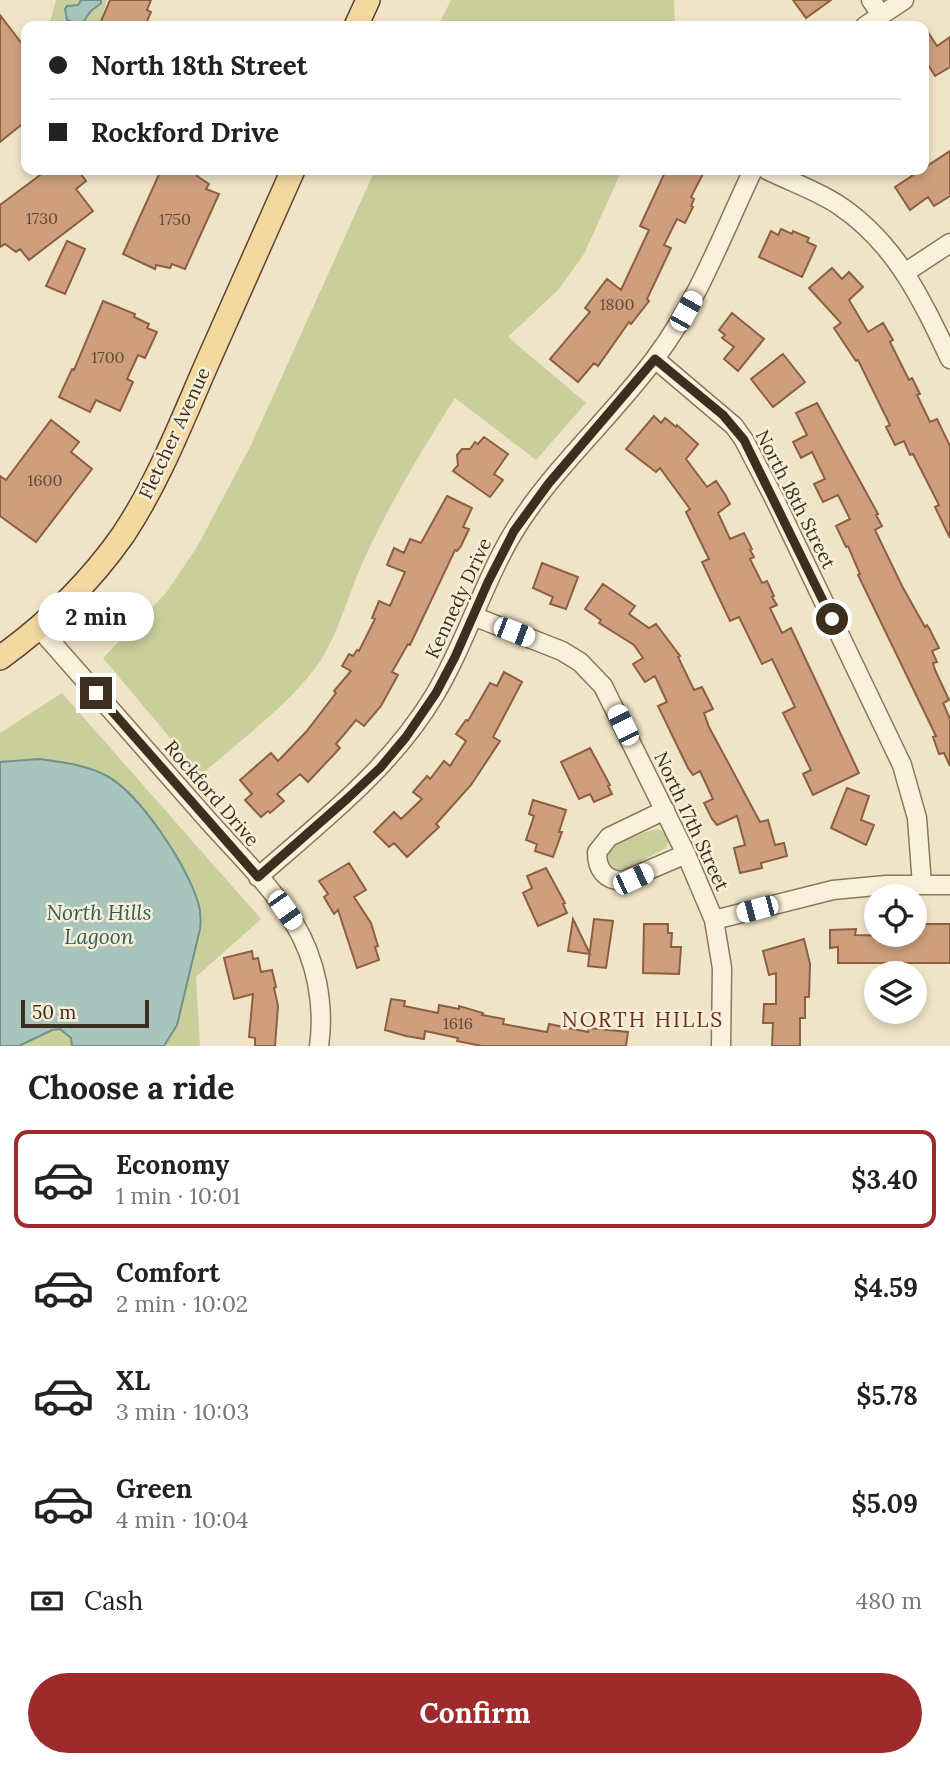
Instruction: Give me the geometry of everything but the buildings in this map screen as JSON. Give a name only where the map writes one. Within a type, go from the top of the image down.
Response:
[{"type":"main road","points":[[358,21],[368,0]]},
{"type":"main road","name":"Fletcher Avenue","points":[[0,658],[40,628],[102,563],[123,534],[147,494],[174,437],[291,175]]},
{"type":"street","points":[[876,8],[904,0]]},
{"type":"street","name":"Kennedy Drive","points":[[258,877],[380,768],[406,737],[436,693],[455,657],[504,548],[549,483],[655,359],[694,296],[751,175]]},
{"type":"street","points":[[777,175],[840,205],[875,236],[905,272],[950,359]]},
{"type":"street","points":[[905,272],[950,243]]},
{"type":"street","name":"North 18th Street","points":[[655,359],[734,426],[775,500],[902,765],[917,818],[922,884]]},
{"type":"street","name":"North 17th Street","points":[[473,616],[562,651],[592,672],[603,686],[686,854],[714,920],[722,968],[721,1046]]},
{"type":"street","name":"Rockford Drive","points":[[40,628],[295,923],[317,983],[321,1009],[319,1046]]},
{"type":"street","points":[[665,810],[609,836],[597,852],[600,869],[606,877],[623,881],[686,854]]},
{"type":"street","points":[[927,885],[950,885]]},
{"type":"street","points":[[714,920],[833,890],[864,887]]},
{"type":"green space","points":[[56,0],[107,0],[101,21],[50,21]]},
{"type":"green space","points":[[451,0],[674,0],[675,21],[440,21]]},
{"type":"green space","points":[[373,175],[620,175],[584,254],[559,289],[508,337],[586,403],[536,460],[455,398],[380,526],[321,660],[280,707],[201,775],[103,658],[166,593],[197,547],[251,445]]},
{"type":"green space","name":"North Hills Lagoon","points":[[62,693],[261,919],[196,977],[200,1046],[0,1046],[0,733]]},
{"type":"green space","points":[[658,829],[667,836],[666,848],[626,869],[609,866],[606,859],[613,847],[632,837]]},
{"type":"water","points":[[81,0],[101,0],[84,21],[67,20],[67,6],[78,5]]},
{"type":"water","name":"North Hills Lagoon","points":[[39,759],[91,769],[120,786],[161,833],[192,887],[200,909],[200,929],[177,1025],[164,1046],[72,1046],[71,1038],[60,1029],[52,1030],[19,1046],[0,1046],[0,762]]},
{"type":"district","name":"NORTH HILLS","points":[[643,1019]]},
{"type":"route","points":[[96,693],[258,877],[380,768],[406,737],[436,693],[504,548],[525,514],[655,359],[723,415],[744,440],[832,619]]}]
